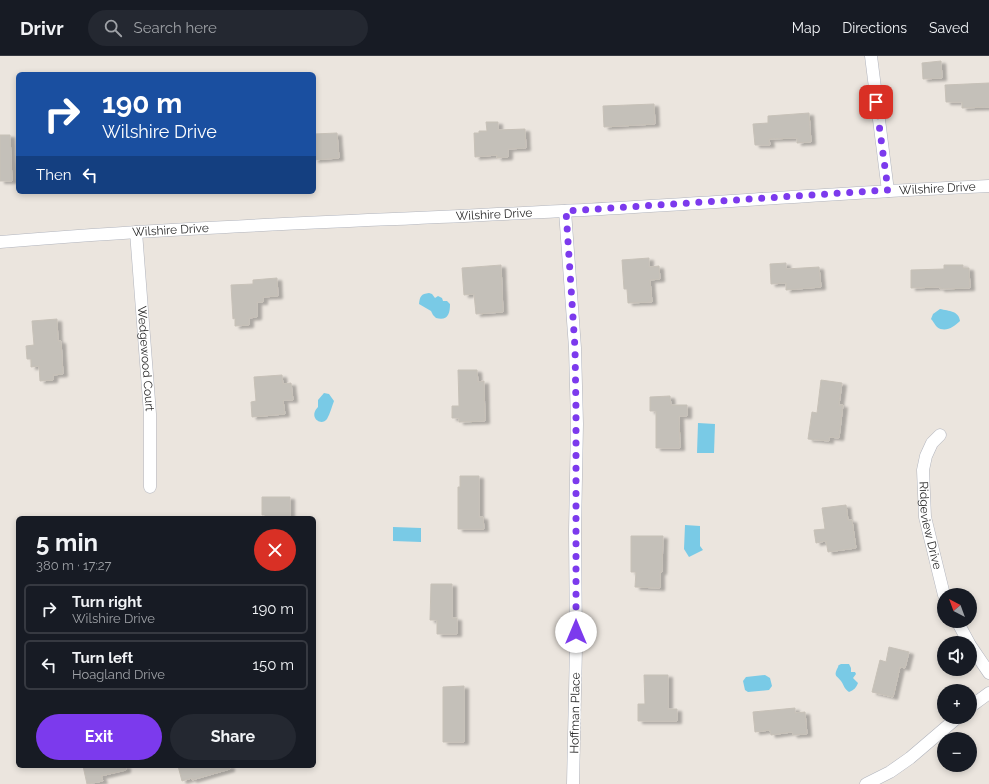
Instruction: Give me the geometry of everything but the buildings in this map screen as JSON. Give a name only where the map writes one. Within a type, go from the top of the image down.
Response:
[{"type":"street","points":[[871,56],[888,190]]},
{"type":"street","name":"Wilshire Drive","points":[[0,242],[136,232],[566,211],[888,190],[989,186]]},
{"type":"street","name":"Hoffman Place","points":[[566,211],[575,348],[577,424],[575,531],[576,647],[573,784]]},
{"type":"street","name":"Wedgewood Court","points":[[136,232],[150,414],[150,487]]},
{"type":"street","name":"Ridgeview Drive","points":[[940,434],[932,443],[926,456],[923,470],[925,517],[942,588]]},
{"type":"street","points":[[977,655],[989,673]]},
{"type":"street","points":[[977,702],[989,693]]},
{"type":"street","points":[[866,784],[890,772],[910,758],[950,724]]},
{"type":"water","points":[[429,293],[435,298],[438,296],[442,298],[443,301],[447,301],[450,304],[448,314],[445,318],[436,318],[431,311],[419,304],[421,296]]},
{"type":"water","points":[[940,309],[956,313],[960,321],[952,327],[940,329],[931,319],[933,314]]},
{"type":"water","points":[[324,393],[329,394],[334,401],[327,419],[322,422],[316,420],[314,414],[318,407],[318,400]]},
{"type":"water","points":[[698,423],[715,424],[714,453],[697,453]]},
{"type":"water","points":[[685,525],[700,526],[700,546],[703,550],[689,557],[684,549]]},
{"type":"water","points":[[393,527],[421,528],[421,542],[393,541]]},
{"type":"water","points":[[841,664],[849,664],[851,672],[855,672],[856,674],[853,678],[858,683],[855,689],[849,692],[836,674],[838,666]]},
{"type":"water","points":[[765,675],[770,678],[772,686],[769,690],[748,692],[745,690],[743,681],[746,677]]},
{"type":"route","points":[[576,632],[575,531],[577,436],[575,348],[566,211],[888,190],[876,102]]}]
